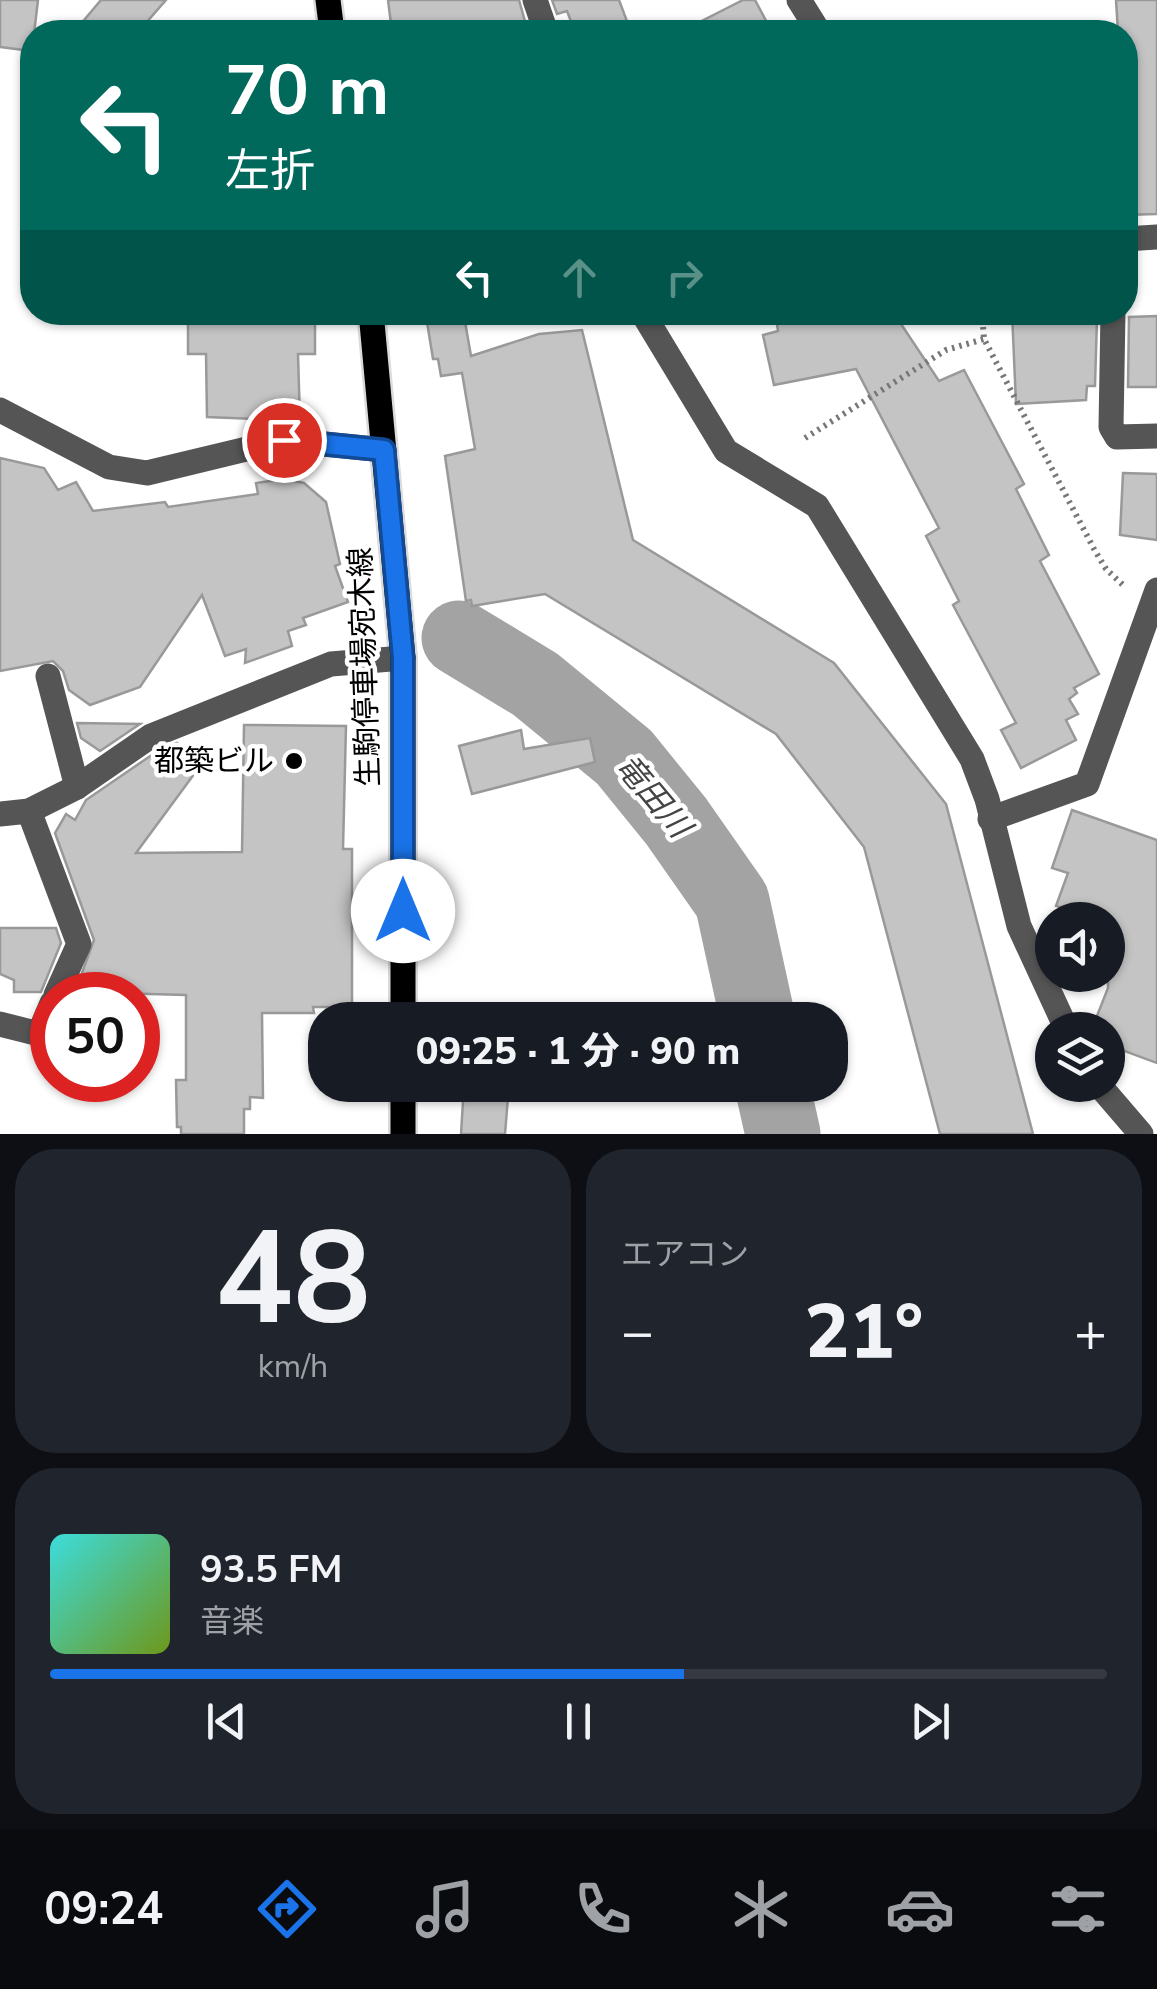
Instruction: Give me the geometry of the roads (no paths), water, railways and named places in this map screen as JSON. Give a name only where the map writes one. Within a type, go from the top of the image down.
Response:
[{"type":"main road","name":"生駒停車場宛木線","points":[[377,325],[403,658],[403,1002]]},
{"type":"main road","points":[[403,1102],[403,1134]]},
{"type":"street","points":[[650,325],[726,451],[816,506],[972,759],[1019,926],[1060,1012]]},
{"type":"street","points":[[1113,325],[1112,428],[1117,437],[1157,436]]},
{"type":"street","points":[[1,413],[109,467],[147,472],[284,440],[384,450]]},
{"type":"street","points":[[990,819],[1087,784],[1147,589]]},
{"type":"street","points":[[0,814],[29,811],[77,786],[151,736],[331,664],[403,658]]},
{"type":"street","points":[[48,676],[77,786]]},
{"type":"street","points":[[29,811],[79,944],[66,972]]},
{"type":"street","points":[[0,1024],[30,1032]]},
{"type":"street","points":[[1113,1102],[1142,1134]]},
{"type":"waterway","name":"竜田川","points":[[459,638],[535,684],[624,757],[676,821],[732,901],[754,1002]]},
{"type":"waterway","name":"竜田川","points":[[776,1102],[783,1134]]},
{"type":"place","name":"都築ビル","points":[[294,761]]}]
